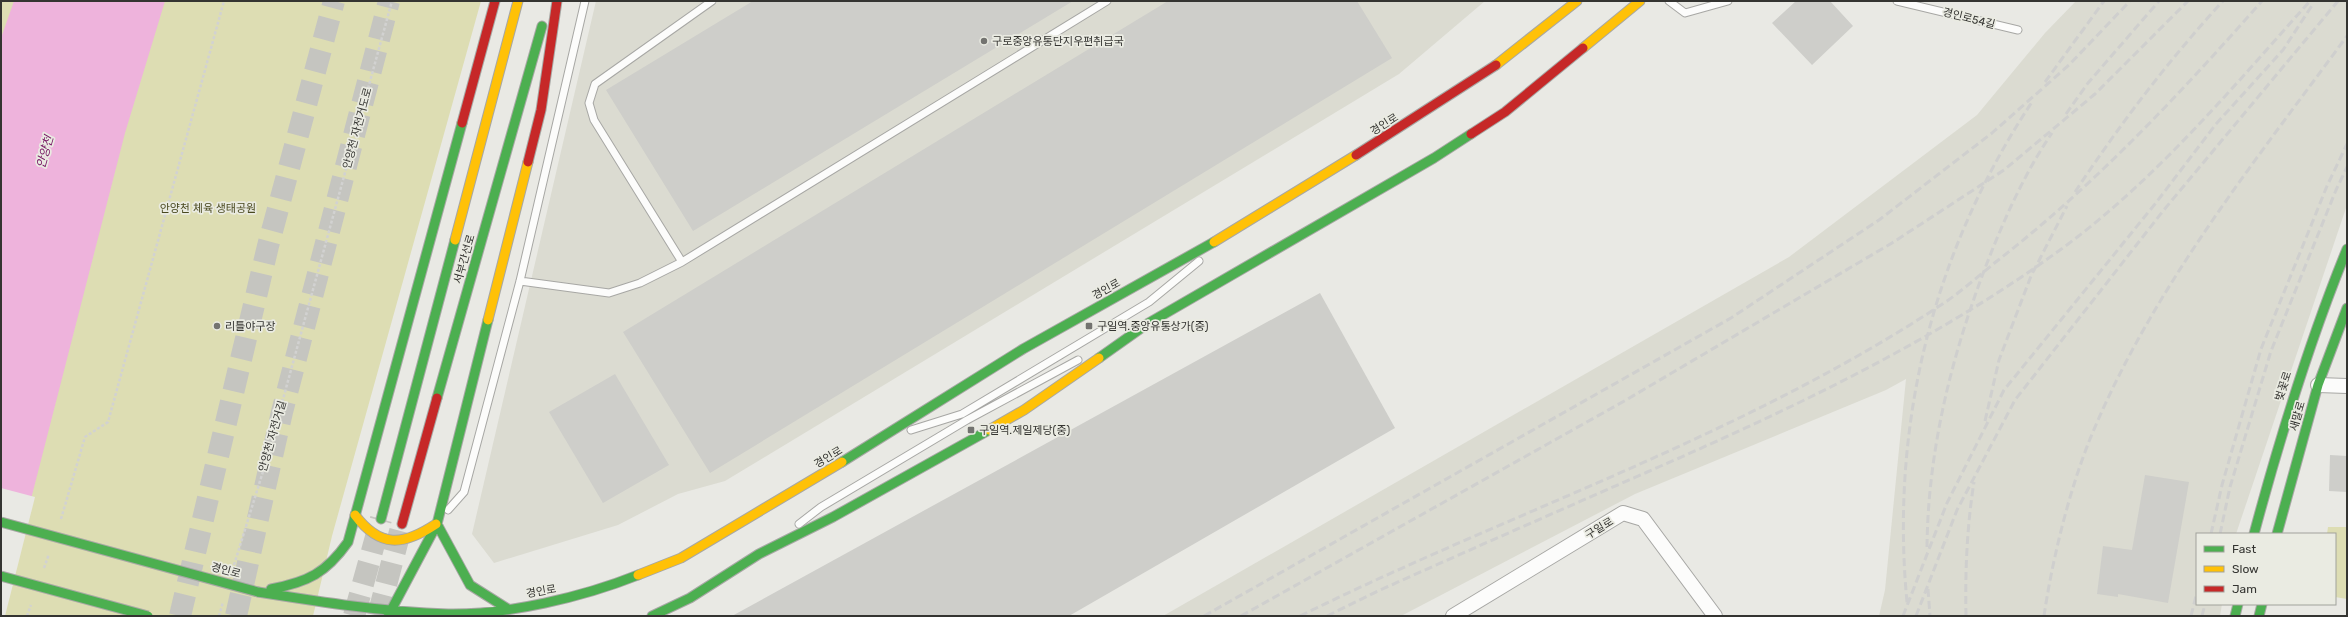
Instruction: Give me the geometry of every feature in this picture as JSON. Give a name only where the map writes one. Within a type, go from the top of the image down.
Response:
[{"type":"main road","points":[[258,592],[299,584],[325,570],[337,559],[348,542],[495,1]]},
{"type":"main road","name":"서부간선로","points":[[381,519],[518,1]]},
{"type":"main road","name":"서부간선로","points":[[402,524],[517,112],[550,1]]},
{"type":"main road","points":[[389,613],[436,524],[541,110],[557,1]]},
{"type":"main road","name":"경인로","points":[[1,522],[258,592],[389,613],[449,614],[508,609],[564,600],[618,583],[681,558],[879,440],[1023,348],[1243,226],[1484,75],[1577,1]]},
{"type":"main road","points":[[652,616],[690,598],[759,554],[833,517],[1024,410],[1147,324],[1434,158],[1498,116],[1640,1]]},
{"type":"main road","name":"벚꽃로","points":[[2254,533],[2296,383],[2323,308],[2347,249]]},
{"type":"main road","name":"새말로","points":[[2277,533],[2318,386],[2347,308]]},
{"type":"main road","points":[[355,515],[362,525],[373,535],[386,541],[405,541],[421,536],[436,524]]},
{"type":"main road","points":[[436,524],[470,585],[508,609]]},
{"type":"main road","points":[[1,576],[148,616]]},
{"type":"main road","points":[[333,616],[337,605]]},
{"type":"main road","points":[[2235,616],[2238,605]]},
{"type":"main road","points":[[2259,616],[2262,605]]},
{"type":"street","points":[[2318,386],[2347,386]]},
{"type":"street","name":"구일로","points":[[1453,616],[1623,513],[1642,519],[1715,616]]},
{"type":"lane","points":[[436,524],[464,492],[520,281],[585,1]]},
{"type":"lane","points":[[682,262],[594,120],[589,102],[595,84],[712,1]]},
{"type":"lane","points":[[520,281],[609,293],[640,283],[682,262],[1107,1]]},
{"type":"lane","points":[[1669,1],[1685,12],[1728,1]]},
{"type":"lane","name":"경인로54길","points":[[1897,1],[2018,30]]},
{"type":"lane","points":[[879,440],[968,410],[1149,302],[1243,226]]},
{"type":"lane","points":[[759,554],[821,507],[966,420],[1147,324]]},
{"type":"path","points":[[59,524],[85,437],[108,422],[224,1]]},
{"type":"path","name":"안양천 자전거도로","points":[[322,256],[392,1]]},
{"type":"path","name":"안양천 자전거길","points":[[232,568],[265,466],[322,256]]},
{"type":"path","points":[[41,575],[49,553]]},
{"type":"path","points":[[220,616],[225,596]]},
{"type":"path","points":[[27,616],[31,604]]},
{"type":"shaded area","points":[[596,1],[1485,1],[1399,74],[725,481],[678,494],[618,525],[494,563],[472,534]]},
{"type":"shaded area","points":[[2076,1],[2347,1],[2347,205],[2236,533],[2196,533],[2196,605],[2222,605],[2220,616],[1879,616],[1885,590],[1906,379],[1886,390],[1635,494],[1401,616],[1163,616],[1789,257],[1977,115],[2045,33]]},
{"type":"green space","name":"안양천 체육 생태공원","points":[[1,1],[481,1],[332,536],[313,616],[1,616]]},
{"type":"green space","points":[[2328,527],[2347,527],[2347,599],[2336,597],[2336,533],[2327,533]]},
{"type":"water","name":"안양천","points":[[14,1],[165,1],[125,133],[1,616],[1,38]]},
{"type":"pier","points":[[1,488],[35,497],[5,616],[1,616]]},
{"type":"building","points":[[753,1],[1073,1],[693,231],[606,90]]},
{"type":"building","points":[[1168,1],[1357,1],[1392,58],[710,473],[623,332]]},
{"type":"building","points":[[1796,1],[1830,1],[1853,26],[1812,65],[1772,23]]},
{"type":"building","points":[[1320,293],[1395,428],[1069,616],[732,616]]},
{"type":"building","points":[[615,374],[669,465],[603,503],[549,412]]},
{"type":"building","points":[[2330,455],[2347,456],[2347,492],[2329,491]]},
{"type":"building","points":[[2145,475],[2189,482],[2168,603],[2118,594],[2118,597],[2097,594],[2103,546],[2132,550]]},
{"type":"tunnel","points":[[180,616],[268,246],[334,1]]},
{"type":"tunnel","points":[[236,616],[282,412],[389,1]]},
{"type":"tunnel","points":[[354,616],[381,519]]},
{"type":"tunnel","points":[[378,616],[402,524]]},
{"type":"railway","points":[[2045,82],[2104,1]]},
{"type":"railway","points":[[1204,616],[1731,318],[1879,220],[1992,133],[2069,65],[2130,1]]},
{"type":"railway","points":[[2066,114],[2088,83],[2159,1]]},
{"type":"railway","points":[[1241,616],[1626,400],[1892,243],[2004,170],[2095,94],[2188,1]]},
{"type":"railway","points":[[2075,192],[2109,142],[2145,94],[2223,1]]},
{"type":"railway","points":[[1300,616],[1381,578],[1711,432],[1791,392],[1870,349],[1947,301],[2033,232],[2102,170],[2168,104],[2262,1]]},
{"type":"railway","points":[[1327,616],[1378,591],[1478,546],[1753,425],[1858,373],[1910,345],[2011,284],[2060,250],[2095,223],[2160,164],[2222,100],[2310,1]]},
{"type":"railway","points":[[1916,616],[1957,510],[2015,400],[2163,211],[2338,1]]},
{"type":"railway","points":[[1903,616],[1947,503],[2004,390],[2155,204],[2216,124],[2283,50],[2313,4]]},
{"type":"railway","points":[[2044,616],[2052,572],[2068,503],[2082,459],[2115,384],[2143,331],[2173,280],[2206,230],[2240,180],[2347,36]]},
{"type":"railway","points":[[1907,602],[1903,536],[1905,470],[1913,405],[1926,342],[1944,279],[1968,218],[1998,159],[2032,102]]},
{"type":"railway","points":[[1927,547],[1928,510],[1938,436],[1945,400],[1964,328],[2002,226],[2025,178],[2052,133]]},
{"type":"railway","points":[[2211,533],[2222,485],[2261,349],[2327,186],[2347,144]]},
{"type":"railway","points":[[2220,533],[2230,487],[2271,351],[2336,190],[2347,167]]},
{"type":"railway","points":[[1985,421],[1999,360],[2031,276],[2067,206]]},
{"type":"railway","points":[[1966,616],[1967,549],[1974,482]]},
{"type":"railway","points":[[1928,589],[1930,616]]},
{"type":"railway","points":[[2191,616],[2196,596]]},
{"type":"railway","points":[[2202,616],[2205,605]]},
{"type":"traffic: fast","points":[[437,398],[542,26]]},
{"type":"traffic: fast","points":[[271,589],[296,583],[324,569],[340,553],[348,542],[462,123]]},
{"type":"traffic: fast","points":[[1099,358],[1147,324],[1434,158],[1471,134]]},
{"type":"traffic: fast","points":[[381,519],[455,240]]},
{"type":"traffic: fast","points":[[842,462],[1023,349],[1214,242]]},
{"type":"traffic: fast","points":[[2254,533],[2296,390],[2320,319],[2347,249]]},
{"type":"traffic: fast","points":[[2277,533],[2318,385],[2347,308]]},
{"type":"traffic: fast","points":[[388,616],[437,524],[488,320]]},
{"type":"traffic: fast","points":[[652,616],[690,598],[759,554],[833,517],[989,430]]},
{"type":"traffic: fast","points":[[1,522],[258,592]]},
{"type":"traffic: fast","points":[[437,524],[470,585],[508,609]]},
{"type":"traffic: fast","points":[[258,592],[376,609],[424,613],[471,614],[520,608],[544,603],[593,591],[638,575]]},
{"type":"traffic: fast","points":[[1,576],[148,616]]},
{"type":"traffic: fast","points":[[2235,616],[2238,605]]},
{"type":"traffic: fast","points":[[2259,616],[2262,605]]},
{"type":"traffic: slow","points":[[455,240],[518,1]]},
{"type":"traffic: slow","points":[[1496,65],[1577,1]]},
{"type":"traffic: slow","points":[[1583,48],[1640,1]]},
{"type":"traffic: slow","points":[[1214,242],[1356,155]]},
{"type":"traffic: slow","points":[[488,320],[528,162]]},
{"type":"traffic: slow","points":[[989,430],[1024,410],[1099,358]]},
{"type":"traffic: slow","points":[[638,575],[681,558],[842,462]]},
{"type":"traffic: slow","points":[[355,515],[364,526],[374,533],[383,538],[392,540],[402,540],[413,537],[436,524]]},
{"type":"traffic: jam","points":[[462,123],[495,1]]},
{"type":"traffic: jam","points":[[528,162],[541,110],[557,1]]},
{"type":"traffic: jam","points":[[1471,134],[1505,112],[1583,48]]},
{"type":"traffic: jam","points":[[1356,155],[1496,65]]},
{"type":"traffic: jam","points":[[402,524],[437,398]]},
{"type":"place","name":"구로중앙유통단지우편취급국","points":[[984,41]]},
{"type":"place","name":"리틀야구장","points":[[217,326]]},
{"type":"place","name":"구일역.중앙유통상가(중)","points":[[1089,326]]},
{"type":"place","name":"구일역.제일제당(중)","points":[[971,430]]}]
